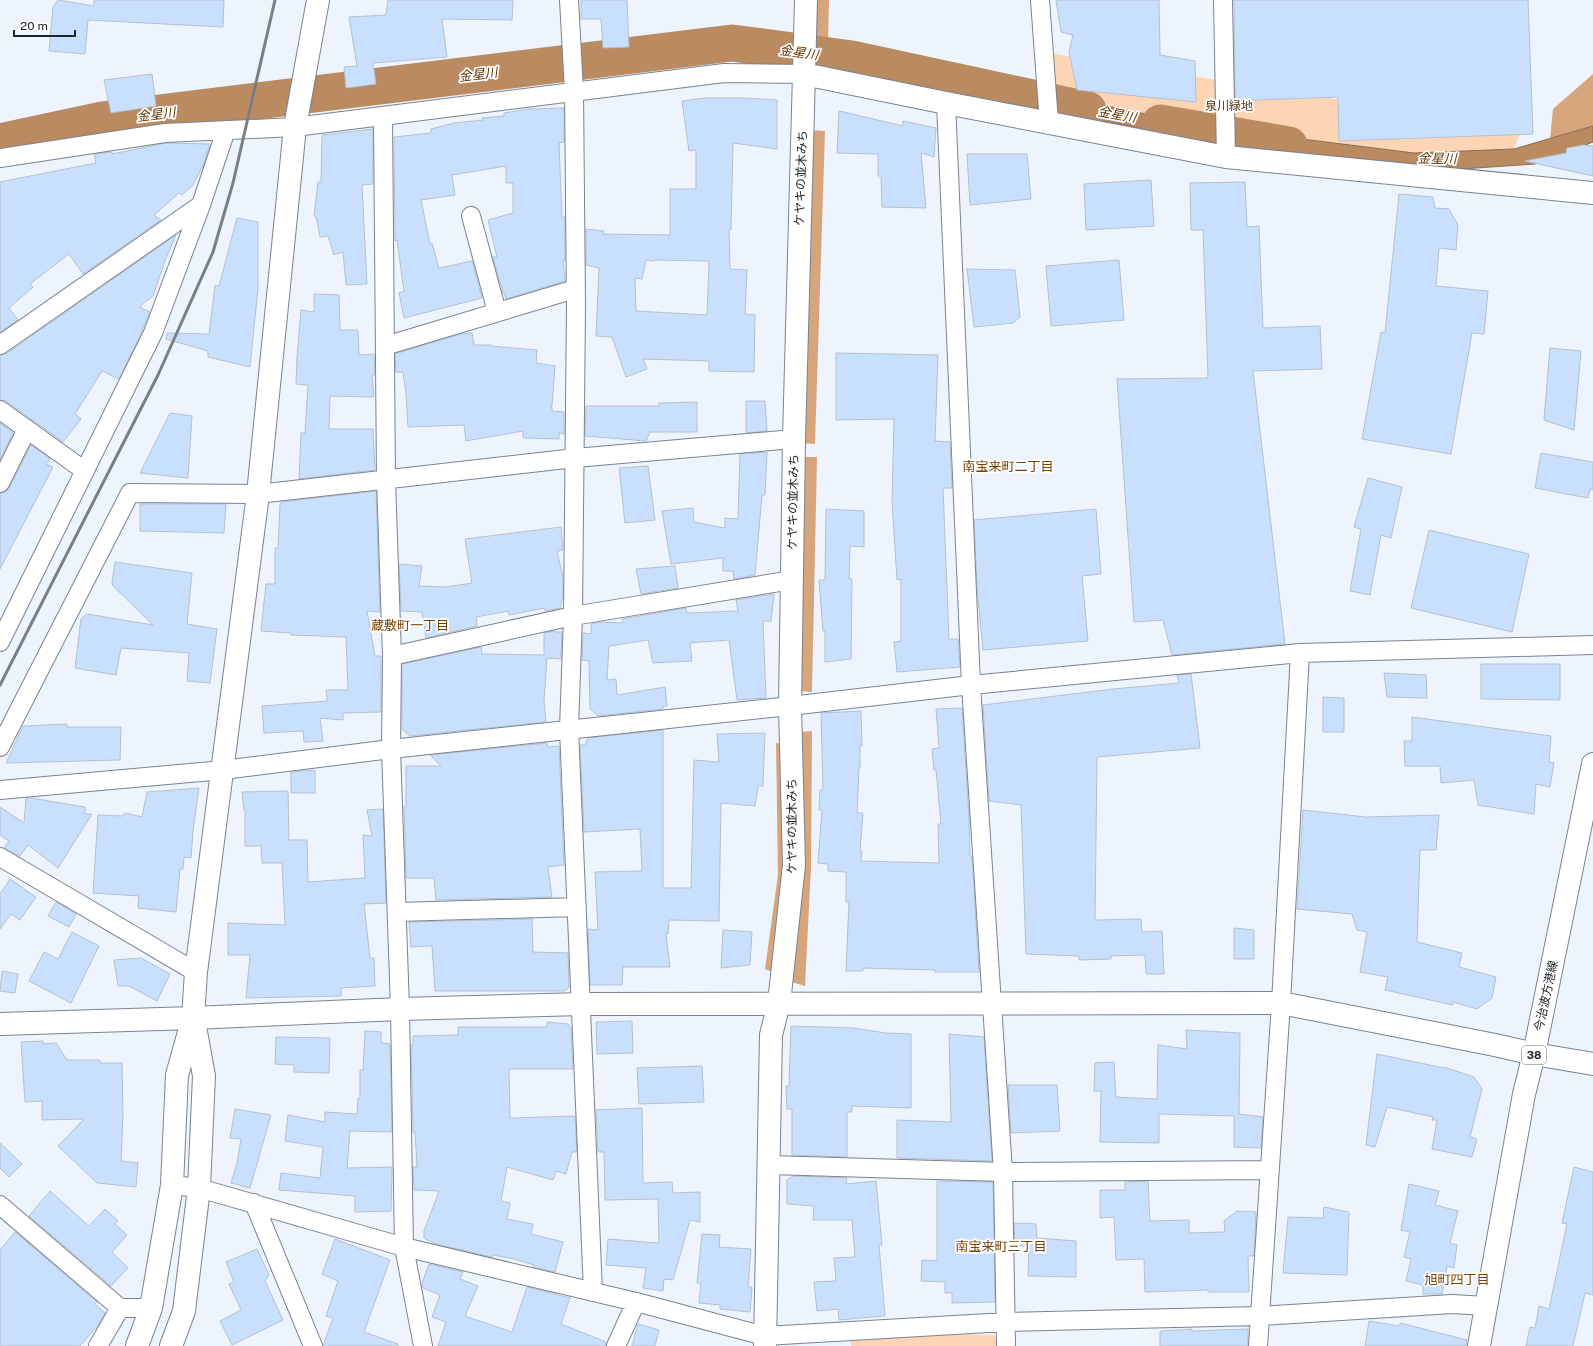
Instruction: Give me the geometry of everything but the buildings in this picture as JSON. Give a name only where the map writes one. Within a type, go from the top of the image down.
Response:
[{"type":"street","points":[[138,1346],[151,1308],[172,1185],[177,1075],[193,1018],[196,972],[258,494],[295,127],[318,0]]},
{"type":"street","points":[[569,0],[574,91],[575,289],[573,616],[569,729],[582,1004],[593,1292]]},
{"type":"street","name":"ケヤキの並木みち","points":[[765,1341],[770,1165],[771,1035],[779,1003],[794,866],[790,706],[794,439],[806,0]]},
{"type":"street","points":[[1040,0],[1049,123]]},
{"type":"street","points":[[1223,0],[1226,157]]},
{"type":"street","points":[[0,158],[165,133],[295,127],[724,73],[804,74],[1226,157],[1593,193]]},
{"type":"street","points":[[946,103],[971,685],[1002,1172],[1006,1346]]},
{"type":"street","points":[[383,116],[386,480],[392,656],[391,749],[400,1009],[404,1247],[423,1346]]},
{"type":"street","points":[[0,642],[153,333],[201,205],[226,130]]},
{"type":"street","points":[[0,345],[201,205]]},
{"type":"street","points":[[471,216],[497,312]]},
{"type":"street","points":[[385,346],[575,289]]},
{"type":"street","points":[[0,410],[84,471]]},
{"type":"street","points":[[0,484],[28,429]]},
{"type":"street","points":[[0,747],[130,493],[258,494],[575,458],[794,439]]},
{"type":"street","points":[[392,656],[573,616],[792,580]]},
{"type":"street","points":[[0,790],[223,770],[391,749],[971,685],[1300,653],[1593,645]]},
{"type":"street","points":[[1258,1346],[1281,1003],[1300,653]]},
{"type":"street","name":"今治波方港線","points":[[1479,1346],[1524,1094],[1534,1054],[1593,764]]},
{"type":"street","points":[[0,857],[196,972]]},
{"type":"street","points":[[396,912],[577,907]]},
{"type":"street","points":[[0,1024],[193,1018],[400,1009],[582,1004],[1281,1003],[1534,1054],[1593,1064]]},
{"type":"street","points":[[171,1346],[184,1311],[200,1188],[204,1076],[193,1018]]},
{"type":"street","points":[[770,1165],[1002,1172],[1269,1170]]},
{"type":"street","points":[[172,1185],[200,1188],[404,1247],[636,1302],[765,1341],[1006,1322],[1260,1316],[1452,1304],[1486,1306]]},
{"type":"street","points":[[254,1204],[313,1346]]},
{"type":"street","points":[[0,1205],[120,1308],[151,1308]]},
{"type":"street","points":[[616,1346],[636,1302]]},
{"type":"street","points":[[98,1346],[120,1308]]},
{"type":"green space","name":"泉川緑地","points":[[1049,53],[1522,129],[1514,149],[1414,153],[1218,128],[1053,95]]},
{"type":"green space","points":[[851,1332],[993,1335],[1000,1342],[1000,1346],[851,1346]]},
{"type":"shaded area","points":[[815,0],[829,0],[828,45],[814,44]]},
{"type":"shaded area","points":[[1593,74],[1593,126],[1550,139],[1553,109]]},
{"type":"shaded area","points":[[810,130],[825,131],[815,444],[800,443]]},
{"type":"shaded area","points":[[804,457],[817,457],[812,692],[798,691]]},
{"type":"shaded area","points":[[812,731],[811,867],[805,986],[788,981],[798,732]]},
{"type":"shaded area","points":[[776,743],[786,744],[787,878],[777,974],[765,969],[778,875]]},
{"type":"water","points":[[1053,95],[1210,127],[1211,142],[1058,112]]},
{"type":"water","points":[[1593,126],[1593,142],[1535,164],[1446,170],[1240,147],[1238,131],[1414,153],[1514,149]]},
{"type":"waterway","name":"金星川","points":[[0,142],[102,120],[732,43],[852,59],[1088,110]]},
{"type":"waterway","name":"金星川","points":[[1160,123],[1289,145]]},
{"type":"railway","points":[[0,685],[158,375],[213,252],[233,183],[275,0]]},
{"type":"district","name":"南宝来町二丁目","points":[[1008,466]]},
{"type":"district","name":"蔵敷町一丁目","points":[[410,625]]},
{"type":"district","name":"南宝来町三丁目","points":[[1001,1246]]},
{"type":"district","name":"旭町四丁目","points":[[1457,1279]]}]
